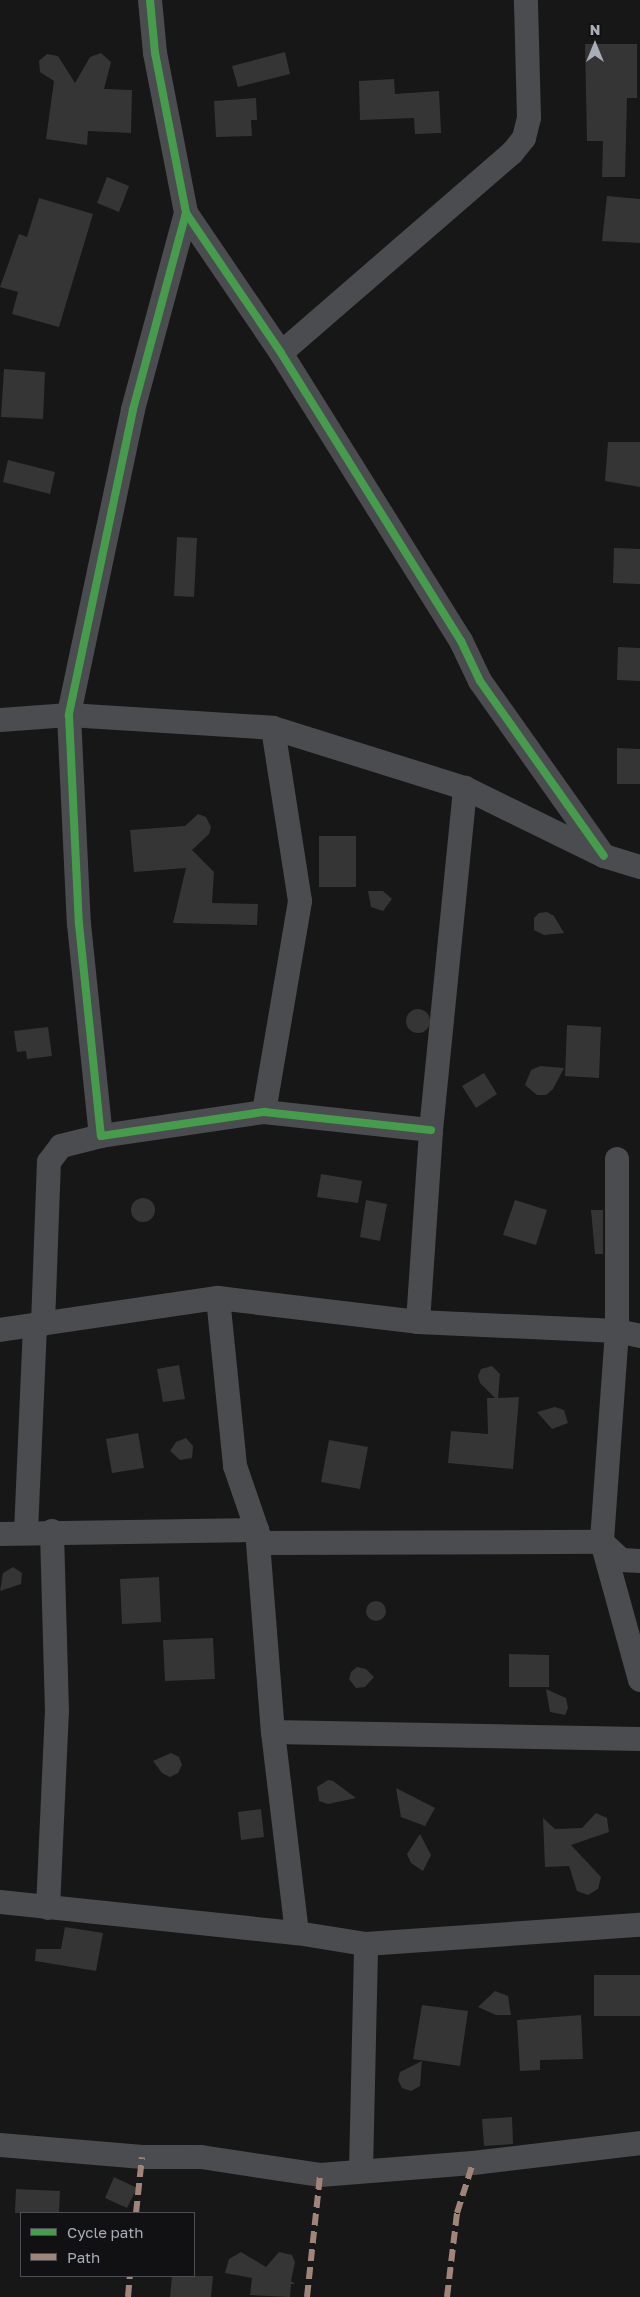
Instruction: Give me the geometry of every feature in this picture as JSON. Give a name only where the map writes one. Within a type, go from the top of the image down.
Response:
[{"type":"street","points":[[150,0],[155,52],[186,212],[281,353],[461,642],[480,681],[604,856]]},
{"type":"street","points":[[281,353],[512,153],[524,138],[529,118],[526,0]]},
{"type":"street","points":[[101,1136],[79,924],[70,715],[133,410],[186,212]]},
{"type":"street","points":[[0,720],[70,715],[273,728],[465,788],[604,856],[640,868]]},
{"type":"street","points":[[264,1112],[300,901],[273,728]]},
{"type":"street","points":[[418,1322],[431,1130],[465,788]]},
{"type":"street","points":[[26,1532],[48,1162],[61,1146],[101,1136],[264,1112],[431,1130]]},
{"type":"street","points":[[617,1159],[617,1331],[602,1542],[640,1680]]},
{"type":"street","points":[[218,1298],[235,1466],[261,1542],[602,1542],[621,1560],[640,1561]]},
{"type":"street","points":[[0,1330],[218,1298],[418,1322],[617,1331],[640,1336]]},
{"type":"street","points":[[0,1534],[52,1531],[257,1530]]},
{"type":"street","points":[[257,1530],[273,1732],[297,1933]]},
{"type":"street","points":[[48,1908],[57,1712],[52,1531]]},
{"type":"street","points":[[273,1732],[640,1739]]},
{"type":"street","points":[[0,1902],[297,1933],[366,1944],[640,1925]]},
{"type":"street","points":[[361,2171],[366,1944]]},
{"type":"street","points":[[0,2145],[142,2157],[201,2157],[320,2175],[473,2164],[640,2143]]},
{"type":"building","points":[[585,44],[637,44],[637,98],[627,98],[625,177],[602,177],[603,141],[587,141]]},
{"type":"building","points":[[285,52],[290,74],[238,87],[232,66]]},
{"type":"building","points":[[101,53],[111,62],[104,89],[132,90],[131,133],[88,131],[87,145],[46,139],[54,81],[40,72],[39,61],[47,54],[58,56],[75,83],[90,57]]},
{"type":"building","points":[[394,79],[395,94],[439,91],[441,133],[415,134],[414,118],[360,120],[359,81]]},
{"type":"building","points":[[256,98],[257,120],[251,120],[252,136],[216,137],[214,101]]},
{"type":"building","points":[[107,177],[129,186],[119,212],[97,203]]},
{"type":"building","points":[[607,196],[640,199],[640,243],[602,241]]},
{"type":"building","points":[[39,198],[93,214],[59,327],[12,314],[18,292],[0,287],[19,234],[27,237]]},
{"type":"building","points":[[4,369],[45,372],[43,419],[1,417]]},
{"type":"building","points":[[608,442],[640,442],[640,487],[605,481]]},
{"type":"building","points":[[8,460],[55,472],[50,494],[3,482]]},
{"type":"building","points":[[177,537],[197,538],[194,597],[174,596]]},
{"type":"building","points":[[614,548],[640,549],[640,584],[613,583]]},
{"type":"building","points":[[618,647],[640,648],[640,681],[617,680]]},
{"type":"building","points":[[617,748],[640,749],[640,784],[617,784]]},
{"type":"building","points":[[198,814],[206,817],[211,827],[209,834],[192,850],[214,872],[212,903],[258,904],[257,925],[173,923],[186,868],[134,872],[130,830],[185,826]]},
{"type":"building","points":[[319,836],[356,836],[356,887],[319,887]]},
{"type":"building","points":[[368,891],[383,891],[392,899],[383,911],[371,907]]},
{"type":"building","points":[[547,912],[554,916],[564,933],[544,935],[534,930],[534,918],[539,913]]},
{"type":"building","points":[[418,1009],[426,1013],[430,1021],[426,1029],[418,1033],[410,1029],[406,1021],[410,1013]]},
{"type":"building","points":[[567,1025],[601,1027],[599,1078],[565,1076]]},
{"type":"building","points":[[48,1027],[52,1056],[27,1059],[26,1051],[17,1052],[14,1031]]},
{"type":"building","points":[[540,1066],[564,1068],[553,1089],[546,1095],[537,1095],[525,1085],[531,1070]]},
{"type":"building","points":[[484,1073],[497,1094],[476,1108],[462,1086]]},
{"type":"building","points":[[321,1174],[362,1181],[358,1203],[317,1197]]},
{"type":"building","points":[[143,1198],[151,1202],[155,1210],[151,1218],[143,1222],[135,1218],[131,1210],[135,1202]]},
{"type":"building","points":[[366,1200],[387,1204],[380,1241],[360,1237]]},
{"type":"building","points":[[515,1200],[547,1210],[536,1245],[503,1235]]},
{"type":"building","points":[[591,1210],[603,1210],[603,1254],[595,1254]]},
{"type":"building","points":[[179,1365],[185,1399],[163,1402],[157,1369]]},
{"type":"building","points":[[492,1366],[500,1374],[498,1398],[519,1397],[513,1469],[448,1463],[451,1431],[488,1434],[487,1398],[495,1398],[480,1383],[478,1376],[481,1369]]},
{"type":"building","points":[[555,1407],[564,1410],[568,1423],[552,1429],[537,1412]]},
{"type":"building","points":[[138,1433],[144,1468],[112,1473],[106,1439]]},
{"type":"building","points":[[186,1438],[193,1446],[192,1458],[180,1460],[170,1451],[176,1442]]},
{"type":"building","points":[[329,1440],[368,1447],[360,1489],[321,1482]]},
{"type":"building","points":[[13,1567],[22,1573],[21,1584],[0,1591],[3,1573]]},
{"type":"building","points":[[159,1577],[161,1622],[122,1624],[120,1579]]},
{"type":"building","points":[[372,1601],[380,1601],[386,1607],[386,1615],[380,1621],[372,1621],[366,1615],[366,1607]]},
{"type":"building","points":[[213,1638],[215,1679],[165,1681],[163,1640]]},
{"type":"building","points":[[509,1654],[549,1655],[549,1687],[509,1687]]},
{"type":"building","points":[[357,1667],[366,1669],[374,1677],[365,1687],[356,1688],[349,1679],[351,1672]]},
{"type":"building","points":[[546,1689],[566,1698],[568,1708],[565,1715],[550,1712]]},
{"type":"building","points":[[171,1753],[179,1757],[182,1765],[178,1773],[170,1777],[162,1773],[153,1761]]},
{"type":"building","points":[[328,1780],[333,1781],[356,1798],[328,1804],[319,1801],[317,1787]]},
{"type":"building","points":[[396,1788],[435,1808],[425,1826],[401,1817]]},
{"type":"building","points":[[261,1809],[264,1837],[241,1840],[238,1812]]},
{"type":"building","points":[[596,1813],[607,1818],[609,1832],[571,1845],[601,1877],[598,1889],[588,1895],[577,1891],[569,1866],[545,1867],[543,1818],[555,1829],[582,1828]]},
{"type":"building","points":[[420,1834],[431,1855],[423,1871],[411,1863],[407,1854]]},
{"type":"building","points":[[65,1927],[103,1933],[96,1971],[35,1961],[36,1949],[61,1949]]},
{"type":"building","points":[[594,1975],[640,1975],[640,2016],[594,2016]]},
{"type":"building","points":[[495,1991],[508,1996],[511,2015],[496,2015],[478,2007]]},
{"type":"building","points":[[422,2005],[468,2011],[460,2066],[413,2059]]},
{"type":"building","points":[[581,2015],[583,2059],[540,2060],[540,2070],[520,2071],[517,2020]]},
{"type":"building","points":[[422,2061],[420,2086],[411,2091],[402,2088],[398,2080],[400,2072]]},
{"type":"building","points":[[512,2117],[513,2144],[484,2146],[482,2119]]},
{"type":"building","points":[[114,2177],[137,2188],[127,2208],[105,2198]]},
{"type":"building","points":[[16,2189],[60,2191],[59,2212],[15,2213]]},
{"type":"building","points":[[241,2252],[266,2267],[279,2252],[292,2255],[295,2262],[291,2281],[295,2284],[291,2284],[290,2297],[250,2295],[252,2278],[225,2273],[229,2259]]},
{"type":"building","points":[[213,2276],[211,2297],[170,2297],[172,2277]]},
{"type":"marked path","points":[[136,2212],[142,2157]]},
{"type":"marked path","points":[[447,2297],[457,2213],[473,2163]]},
{"type":"marked path","points":[[307,2297],[320,2175]]},
{"type":"marked path","points":[[128,2297],[130,2277]]},
{"type":"cycle path","points":[[150,0],[155,53],[186,213],[133,410],[69,715],[79,924],[101,1136],[264,1112],[431,1130]]},
{"type":"cycle path","points":[[186,213],[281,353],[461,641],[480,681],[604,856]]}]
